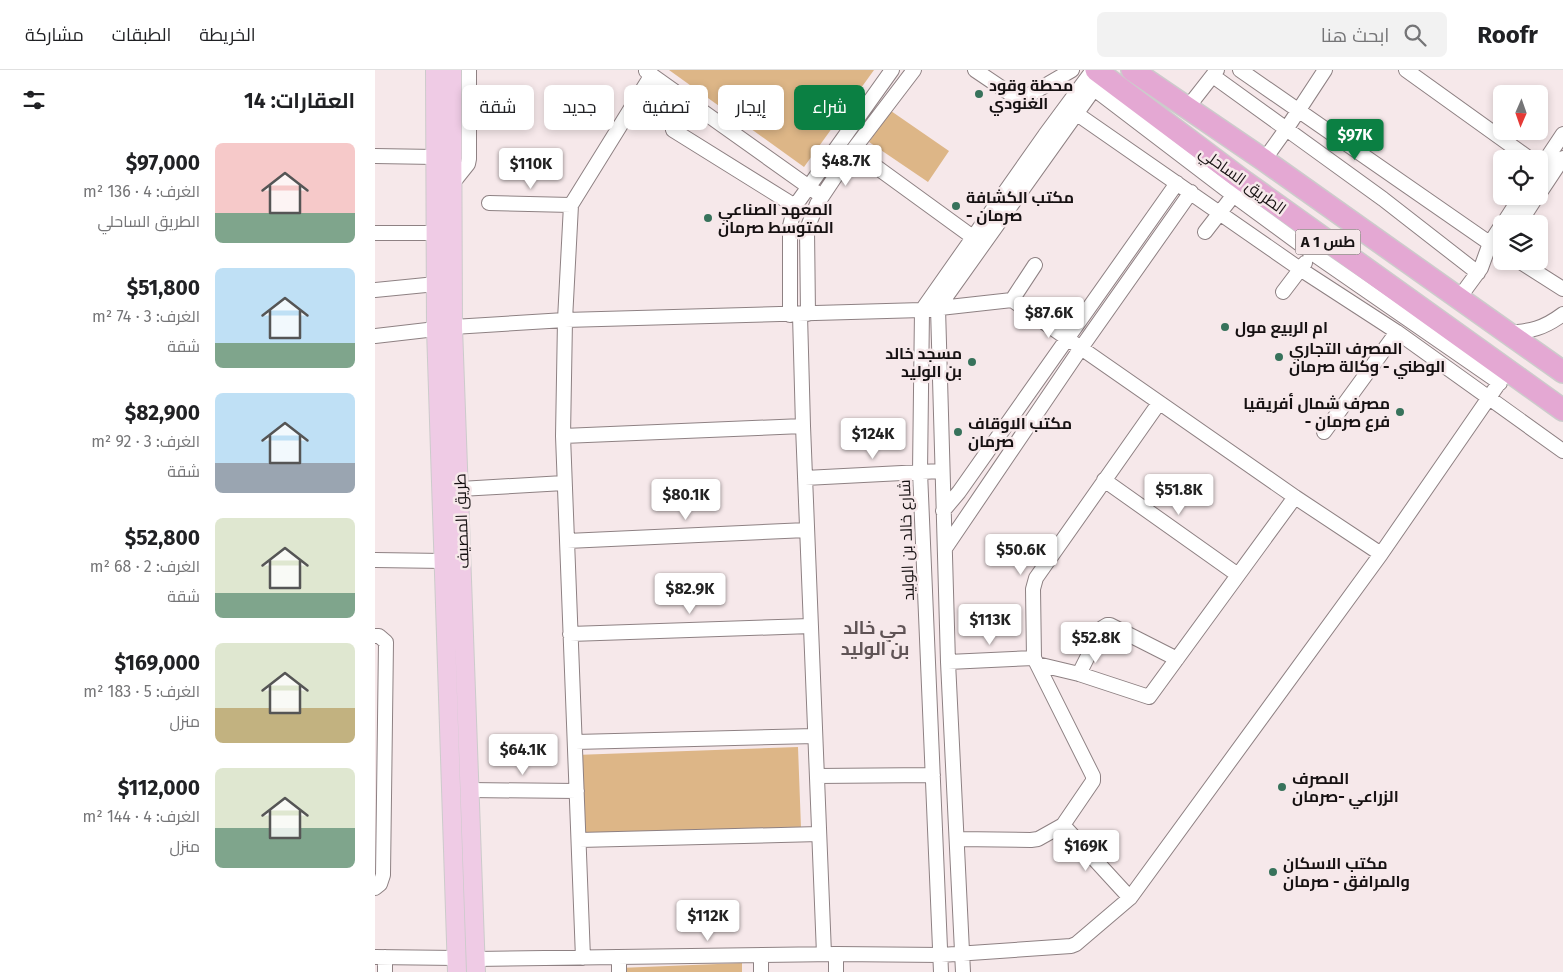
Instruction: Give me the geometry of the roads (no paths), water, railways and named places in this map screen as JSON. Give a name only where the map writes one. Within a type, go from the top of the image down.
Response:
[{"type":"highway","name":"الطريق الساحلي","points":[[1134,71],[1188,107],[1563,372]]},
{"type":"highway","name":"الطريق الساحلي","points":[[1097,77],[1239,188],[1319,247],[1504,377],[1563,410]]},
{"type":"main road","name":"طريق المصيف","points":[[435,70],[436,284],[445,328],[460,489],[476,966]]},
{"type":"main road","name":"طريق المصيف","points":[[452,70],[452,184],[445,328],[444,560],[456,965]]},
{"type":"street","points":[[452,184],[469,160],[469,70]]},
{"type":"street","points":[[837,972],[830,954],[819,834],[799,315],[790,226],[795,206],[892,70]]},
{"type":"street","points":[[799,315],[807,229],[817,204],[853,150],[914,70]]},
{"type":"street","points":[[975,70],[1015,96],[1024,98],[1072,70]]},
{"type":"street","points":[[1240,70],[1493,245]]},
{"type":"street","points":[[1263,160],[1287,128],[1325,70]]},
{"type":"street","points":[[1406,70],[1517,150]]},
{"type":"street","points":[[578,963],[579,840],[563,436],[565,320],[571,205],[648,73],[822,197]]},
{"type":"street","points":[[1188,107],[1215,73],[1479,270]]},
{"type":"street","points":[[963,972],[948,662],[941,471],[938,308],[1051,139],[1077,114],[1097,77]]},
{"type":"street","points":[[922,310],[974,238],[1097,77]]},
{"type":"street","points":[[1077,114],[1300,269],[1397,332],[1486,402],[1563,451]]},
{"type":"street","points":[[673,130],[795,206]]},
{"type":"street","points":[[1548,156],[1563,134]]},
{"type":"street","points":[[853,150],[974,238]]},
{"type":"street","points":[[375,156],[435,157]]},
{"type":"street","points":[[1548,164],[1563,158]]},
{"type":"street","points":[[943,511],[959,492],[1177,183]]},
{"type":"street","points":[[1205,232],[1239,188]]},
{"type":"street","points":[[945,547],[1081,348],[1191,192]]},
{"type":"street","points":[[489,203],[571,205]]},
{"type":"street","points":[[375,233],[436,233]]},
{"type":"street","points":[[1283,292],[1319,247]]},
{"type":"street","points":[[1459,298],[1493,253]]},
{"type":"street","points":[[1012,300],[1035,265]]},
{"type":"street","points":[[1534,270],[1563,288]]},
{"type":"street","points":[[375,290],[436,284]]},
{"type":"street","points":[[375,336],[445,328],[565,320],[799,315],[922,310],[1012,300],[1295,497],[1381,554]]},
{"type":"street","name":"شارع خالد بن الوليد","points":[[922,310],[920,472],[941,972]]},
{"type":"street","points":[[1507,333],[1542,328],[1563,314]]},
{"type":"street","points":[[1324,432],[1397,332]]},
{"type":"street","points":[[476,966],[578,963],[619,957],[830,954],[941,955],[1071,946],[1076,944],[1130,898],[1381,554],[1504,377]]},
{"type":"street","points":[[957,839],[1035,840],[1063,825],[1094,779],[1035,661],[1034,581],[1159,403]]},
{"type":"street","points":[[563,436],[803,426]]},
{"type":"street","points":[[805,478],[941,471]]},
{"type":"street","points":[[1104,480],[1238,575]]},
{"type":"street","points":[[460,489],[564,483]]},
{"type":"street","points":[[959,492],[974,503]]},
{"type":"street","points":[[948,662],[1035,661],[1149,697],[1295,497]]},
{"type":"street","points":[[567,541],[807,530]]},
{"type":"street","points":[[375,560],[444,560]]},
{"type":"street","points":[[1079,674],[1102,628],[1107,625],[1177,659]]},
{"type":"street","points":[[570,634],[811,626]]},
{"type":"street","points":[[375,636],[379,636],[387,642],[383,875],[380,884],[375,888]]},
{"type":"street","points":[[575,742],[815,736]]},
{"type":"street","points":[[817,776],[933,775]]},
{"type":"street","points":[[469,790],[577,791]]},
{"type":"street","points":[[1063,825],[1130,898]]},
{"type":"street","points":[[579,840],[819,834]]},
{"type":"street","points":[[761,955],[761,972]]},
{"type":"street","points":[[385,972],[380,957],[456,965]]},
{"type":"street","points":[[619,957],[619,972]]},
{"type":"place","name":"محطة وقود الغنودي","points":[[979,94]]},
{"type":"place","name":"مكتب الكشافة - صرمان","points":[[956,206]]},
{"type":"place","name":"المعهد الصناعي المتوسط صرمان","points":[[708,218]]},
{"type":"place","name":"ام الربيع مول","points":[[1225,327]]},
{"type":"place","name":"المصرف التجاري الوطني - وكالة صرمان","points":[[1279,357]]},
{"type":"place","name":"مسجد خالد بن الوليد","points":[[972,362]]},
{"type":"place","name":"مصرف شمال أفريقيا - فرع صرمان","points":[[1400,412]]},
{"type":"place","name":"مكتب الاوقاف صرمان","points":[[958,432]]},
{"type":"place","name":"المصرف الزراعي -صرمان","points":[[1282,787]]},
{"type":"place","name":"مكتب الاسكان والمرافق - صرمان","points":[[1273,872]]},
{"type":"district","name":"حي خالد بن الوليد","points":[[875,638]]}]
